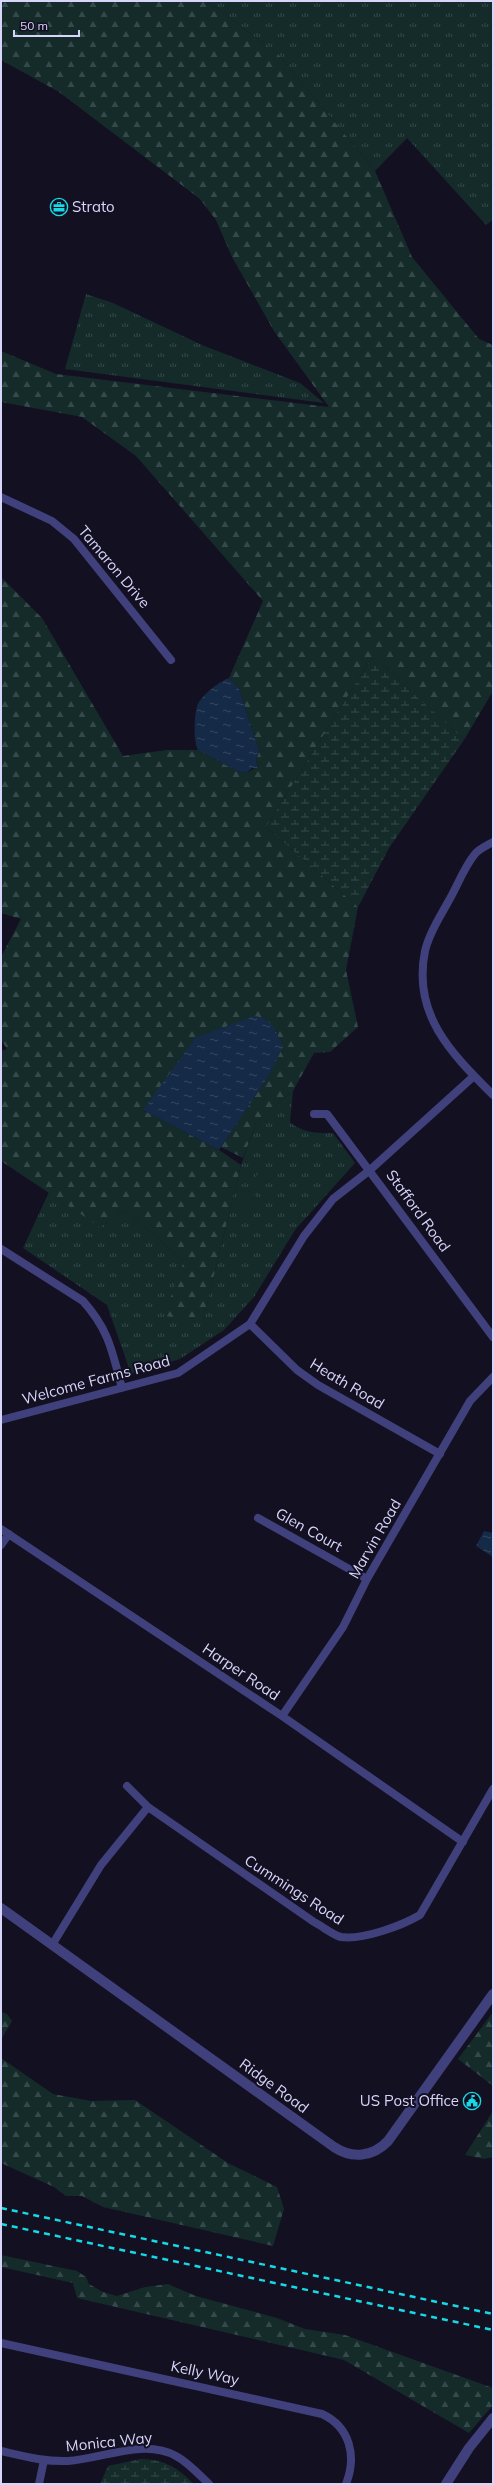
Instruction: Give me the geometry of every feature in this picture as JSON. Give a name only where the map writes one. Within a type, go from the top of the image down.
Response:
[{"type":"street","name":"Tamaron Drive","points":[[1,497],[52,521],[74,538],[171,660]]},
{"type":"street","points":[[493,842],[476,853],[432,931],[425,950],[422,973],[425,998],[431,1020],[440,1037],[474,1076],[493,1095]]},
{"type":"street","name":"Welcome Farms Road","points":[[1,1420],[178,1373],[250,1324],[304,1236],[333,1199],[370,1170],[474,1076]]},
{"type":"street","name":"Stafford Road","points":[[314,1114],[327,1114],[493,1337]]},
{"type":"street","points":[[1,1249],[83,1301],[93,1312],[109,1338],[122,1388]]},
{"type":"street","name":"Heath Road","points":[[250,1324],[297,1370],[318,1385],[440,1454]]},
{"type":"street","name":"Marvin Road","points":[[282,1716],[343,1628],[367,1579],[470,1401],[493,1377]]},
{"type":"street","name":"Glen Court","points":[[258,1518],[367,1579]]},
{"type":"street","name":"Harper Road","points":[[1,1529],[282,1716],[463,1842]]},
{"type":"street","points":[[1,1545],[9,1534]]},
{"type":"street","name":"Cummings Road","points":[[127,1786],[148,1807],[314,1922],[341,1937],[368,1934],[404,1924],[420,1915],[493,1789]]},
{"type":"street","points":[[52,1945],[101,1865],[148,1807]]},
{"type":"street","name":"Ridge Road","points":[[1,1908],[334,2147],[353,2155],[372,2152],[388,2141],[493,1994]]},
{"type":"street","name":"Kelly Way","points":[[1,2343],[322,2414],[338,2424],[350,2445],[351,2464],[346,2484]]},
{"type":"street","points":[[446,2484],[470,2448],[493,2418]]},
{"type":"street","name":"Monica Way","points":[[1,2451],[44,2460],[68,2461],[136,2450],[158,2450],[180,2459],[209,2484]]},
{"type":"street","points":[[39,2484],[44,2460]]},
{"type":"green space","points":[[1,1],[207,1],[279,55],[375,171],[412,257],[479,339],[493,345],[493,691],[464,740],[373,656],[266,827],[358,907],[346,970],[358,1027],[330,1052],[314,1053],[293,1091],[257,1121],[243,1158],[221,1147],[268,1077],[143,1110],[219,1150],[241,1165],[203,1320],[164,1316],[184,1261],[125,1210],[100,1227],[1,1161],[1,1051],[7,1049],[1,1040],[1,957],[21,919],[1,913],[1,577],[42,618],[123,756],[167,750],[198,750],[237,771],[246,773],[258,766],[256,760],[259,751],[239,689],[229,678],[263,601],[136,456],[82,417],[1,402],[1,351],[56,374],[329,407],[274,331],[232,257],[216,220],[200,199],[59,92],[1,60]]},
{"type":"green space","points":[[207,1],[493,1],[493,220],[486,225],[407,138],[375,171],[279,55]]},
{"type":"green space","points":[[86,294],[113,303],[202,345],[300,383],[324,403],[65,369]]},
{"type":"green space","points":[[373,656],[464,740],[389,848],[358,907],[266,827]]},
{"type":"green space","points":[[293,1091],[290,1122],[295,1126],[310,1132],[333,1133],[355,1163],[295,1230],[254,1297],[224,1330],[180,1359],[131,1374],[107,1305],[23,1248],[49,1192],[100,1227],[125,1210],[184,1261],[203,1320],[241,1165],[257,1121]]},
{"type":"green space","points":[[262,1170],[274,1173],[273,1178],[267,1182],[258,1180],[256,1176]]},
{"type":"green space","points":[[246,1189],[256,1196],[245,1213],[234,1206]]},
{"type":"green space","points":[[2,2012],[7,2014],[12,2021],[1,2040]]},
{"type":"green space","points":[[493,2012],[493,2086],[458,2059]]},
{"type":"green space","points":[[1,2058],[53,2094],[91,2101],[135,2100],[228,2163],[277,2187],[284,2209],[273,2246],[103,2207],[82,2196],[66,2196],[54,2187],[1,2163]]},
{"type":"green space","points":[[493,2111],[493,2157],[484,2159],[465,2155]]},
{"type":"green space","points":[[1,2255],[77,2271],[86,2277],[89,2284],[103,2292],[117,2296],[145,2287],[168,2284],[196,2296],[277,2318],[305,2329],[345,2335],[493,2388],[493,2405],[469,2433],[344,2360],[77,2298],[73,2283],[1,2267]]},
{"type":"green space","points":[[140,2459],[149,2459],[170,2465],[194,2484],[100,2484],[108,2466]]},
{"type":"water","points":[[229,678],[239,689],[259,751],[256,760],[258,768],[252,768],[246,773],[237,771],[198,750],[195,741],[195,720],[200,700],[212,688]]},
{"type":"water","points":[[254,1016],[260,1017],[270,1023],[276,1031],[283,1047],[268,1077],[219,1150],[143,1110],[195,1038]]},
{"type":"water","points":[[484,1531],[493,1533],[493,1557],[476,1546]]},
{"type":"railway","points":[[1,2208],[493,2314]]},
{"type":"railway","points":[[1,2224],[493,2330]]},
{"type":"place","name":"Strato","points":[[59,207]]},
{"type":"place","name":"US Post Office","points":[[472,2101]]}]
